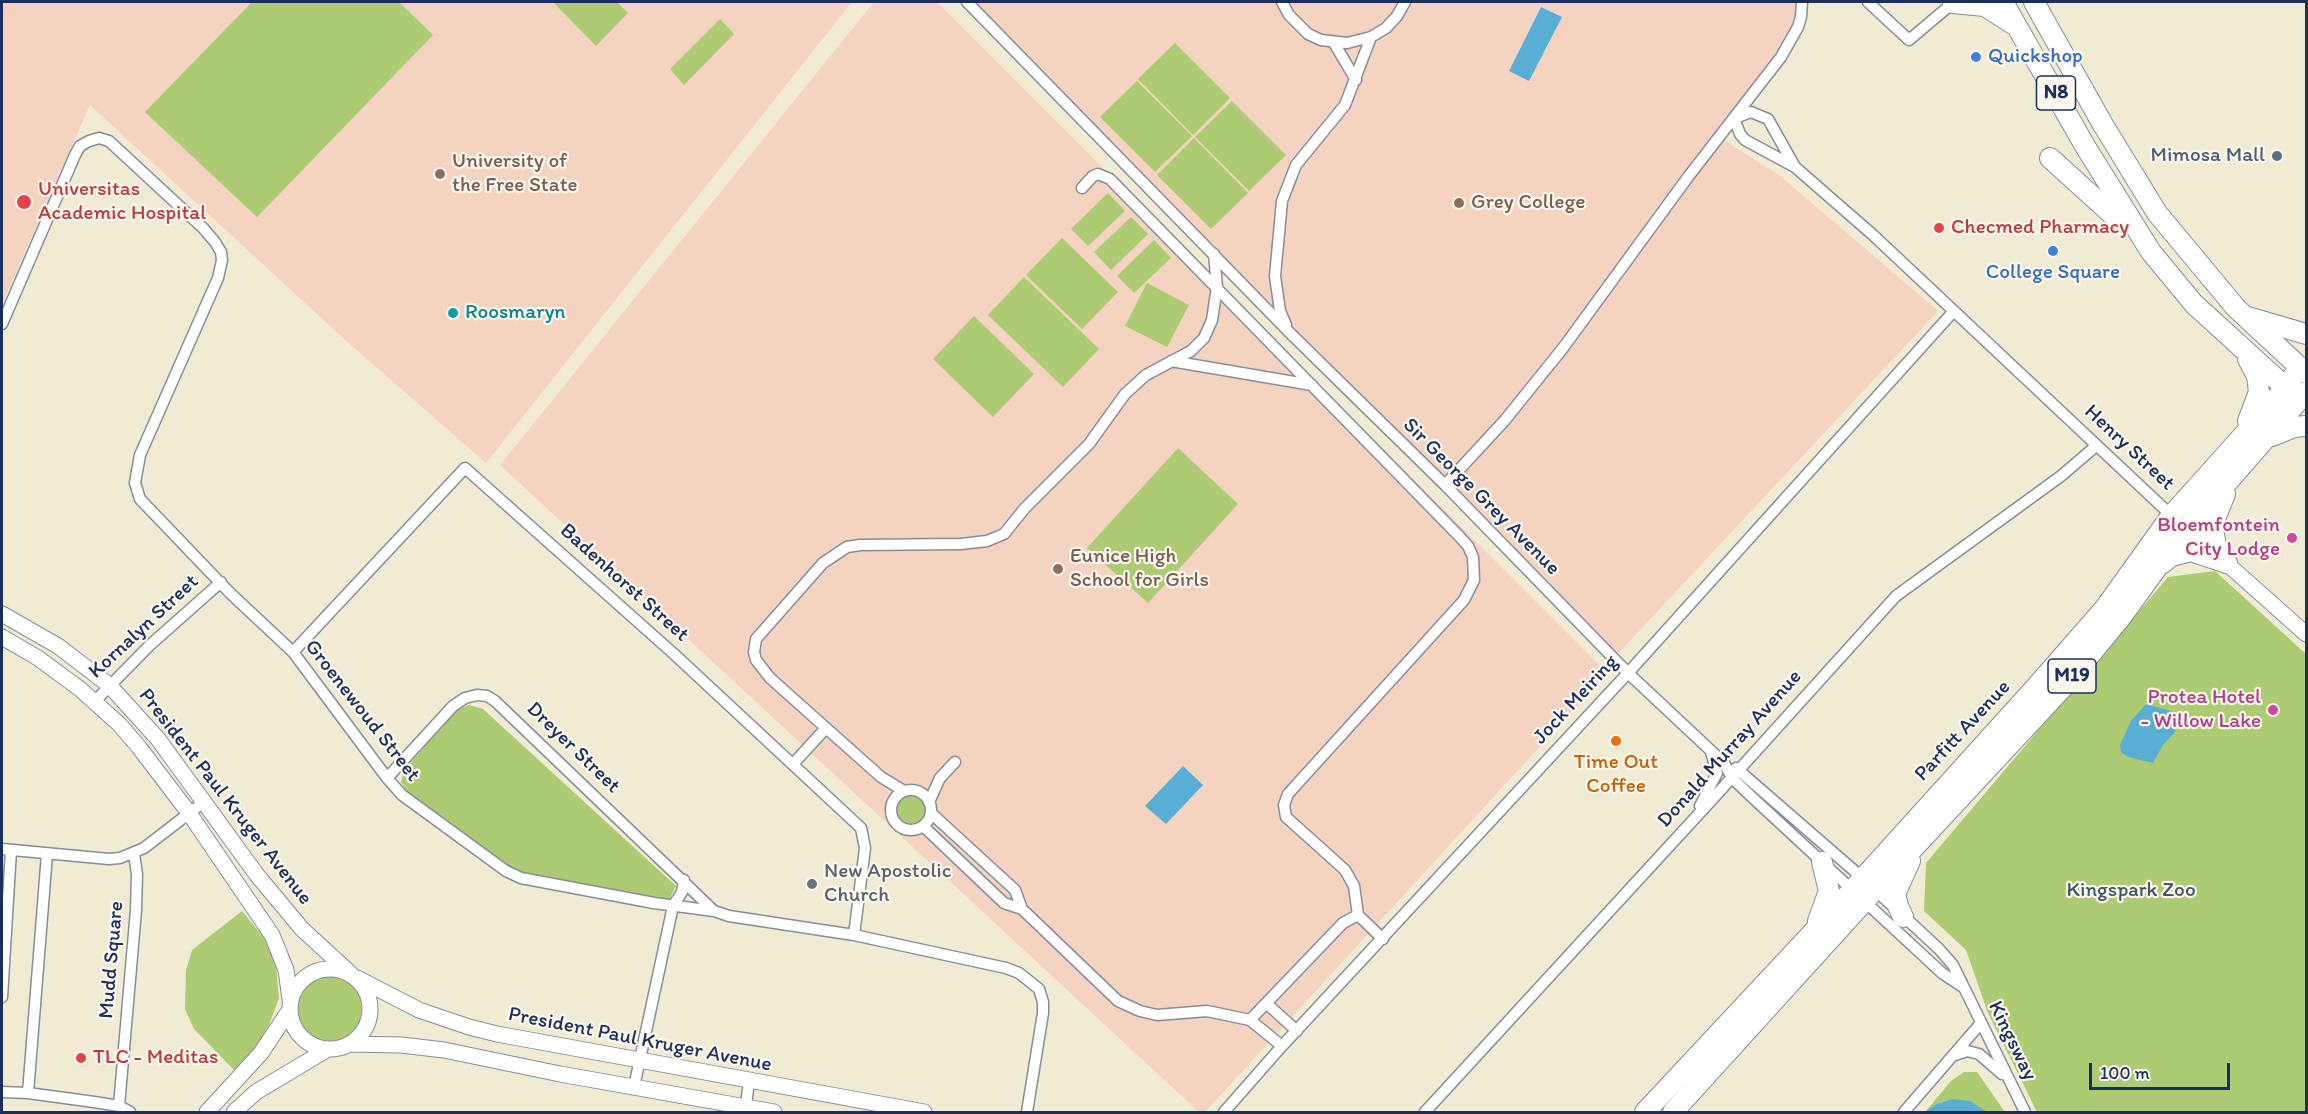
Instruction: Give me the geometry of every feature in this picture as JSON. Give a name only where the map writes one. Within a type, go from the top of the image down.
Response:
[{"type":"highway","name":"N8","points":[[2003,2],[2022,31],[2085,146],[2151,252],[2171,279],[2240,347],[2299,396]]},
{"type":"highway","name":"N8","points":[[2034,2],[2102,123],[2157,213],[2243,315],[2304,368]]},
{"type":"highway","points":[[1948,5],[1985,6],[2022,31]]},
{"type":"highway","points":[[2050,158],[2113,216],[2134,225]]},
{"type":"highway","points":[[2243,315],[2307,334]]},
{"type":"highway","points":[[2240,347],[2257,376],[2259,392],[2241,437]]},
{"type":"highway","name":"Parfitt Avenue","points":[[1645,1113],[1815,929],[1922,840],[2066,684],[2122,616],[2157,566],[2299,396],[2304,368]]},
{"type":"highway","name":"Parfitt Avenue","points":[[1672,1112],[1863,890],[1994,732],[2105,608],[2170,516],[2241,437],[2299,396]]},
{"type":"highway","points":[[2258,447],[2284,430],[2307,426]]},
{"type":"highway","points":[[2227,563],[2217,549],[2212,526],[2234,474]]},
{"type":"highway","points":[[2157,566],[2171,556],[2191,551],[2227,563]]},
{"type":"highway","points":[[1994,732],[2007,733],[2015,730],[2047,697],[2066,684]]},
{"type":"highway","points":[[1903,917],[1895,894],[1922,840]]},
{"type":"highway","points":[[1815,929],[1829,891],[1822,862]]},
{"type":"street","name":"Sir George Grey Avenue","points":[[967,2],[1290,333],[1444,485],[1628,673],[1863,890]]},
{"type":"street","points":[[1282,2],[1298,25],[1315,37],[1334,43],[1359,41],[1371,37],[1386,28],[1397,16],[1405,2]]},
{"type":"street","points":[[1444,485],[1505,420],[1541,375],[1761,84],[1794,37],[1803,2]]},
{"type":"street","points":[[1868,2],[1909,40],[1948,5]]},
{"type":"street","points":[[1290,333],[1280,311],[1276,285],[1282,201],[1296,165],[1345,105],[1371,37]]},
{"type":"street","points":[[1334,43],[1356,80]]},
{"type":"street","points":[[1761,84],[1757,96],[1761,115]]},
{"type":"street","points":[[1734,118],[1751,112],[1761,115],[1771,124],[1795,167]]},
{"type":"street","points":[[1734,118],[1740,135],[1745,140],[1795,167]]},
{"type":"street","name":"Groenewoud Street","points":[[2,324],[69,165],[80,146],[99,138],[115,145],[203,228],[221,252],[221,269],[218,278],[140,455],[135,483],[140,499],[292,652],[395,787],[409,801],[515,876],[673,906],[714,911],[729,916],[854,935],[1006,968],[1019,973],[1039,989],[1043,1013],[1027,1113]]},
{"type":"street","name":"Henry Street","points":[[1795,167],[1873,236],[2170,516],[2307,634]]},
{"type":"street","points":[[1082,188],[1098,174],[1110,178],[1459,536],[1470,550],[1474,565],[1474,580],[1464,600],[1288,794],[1284,805],[1286,817],[1345,870],[1354,886],[1358,915],[1383,939]]},
{"type":"street","points":[[1022,909],[1015,890],[930,807],[923,794],[916,791],[904,791],[881,777],[770,678],[756,660],[754,647],[756,639],[823,563],[838,551],[854,546],[961,544],[987,541],[1004,534],[1025,508],[1089,444],[1125,394],[1146,375],[1191,351],[1204,338],[1212,320],[1217,287],[1214,254]]},
{"type":"street","name":"Jock Meiring","points":[[1224,1113],[1282,1046],[1628,673],[1953,312]]},
{"type":"street","points":[[1171,361],[1312,385]]},
{"type":"street","name":"Donald Murray Avenue","points":[[1425,1113],[1896,596],[2076,465],[2096,446]]},
{"type":"street","name":"Badenhorst Street","points":[[292,652],[465,468],[674,654],[861,828],[865,848],[854,935]]},
{"type":"street","name":"Kornalyn Street","points":[[95,701],[158,637],[220,582]]},
{"type":"street","name":"President Paul Kruger Avenue","points":[[4,621],[58,646],[109,685],[159,739],[256,875],[302,929],[353,976],[419,1010],[469,1028],[639,1062],[924,1113]]},
{"type":"street","name":"President Paul Kruger Avenue","points":[[2,638],[52,668],[95,701],[138,746],[189,813],[272,935],[286,970],[290,1005]]},
{"type":"street","name":"Dreyer Street","points":[[387,778],[453,706],[465,698],[477,695],[487,696],[495,701],[684,880],[714,911]]},
{"type":"street","points":[[793,764],[826,728]]},
{"type":"street","points":[[1691,822],[1717,773],[1711,751]]},
{"type":"street","points":[[916,791],[940,778],[955,762]]},
{"type":"street","name":"Dreyer Street","points":[[395,787],[400,765]]},
{"type":"street","name":"Sir George Grey Avenue","points":[[1736,773],[1754,799],[1822,862],[1863,890]]},
{"type":"street","points":[[881,777],[894,799]]},
{"type":"street","points":[[904,791],[894,799],[890,808],[891,815],[899,827],[914,830],[923,826],[929,819],[930,807],[940,778]]},
{"type":"street","points":[[1718,793],[1732,792],[1754,799]]},
{"type":"street","points":[[2,997],[6,850],[110,859],[134,854],[205,801]]},
{"type":"street","points":[[923,826],[1005,903],[1022,909],[1111,994],[1126,1005],[1157,1015],[1207,1011],[1250,1020],[1282,1046]]},
{"type":"street","points":[[28,1093],[47,854]]},
{"type":"street","name":"Mudd Square","points":[[119,1106],[136,910],[137,880],[134,854]]},
{"type":"street","points":[[634,1087],[673,906],[682,892],[684,880]]},
{"type":"street","name":"Kingsway","points":[[1863,890],[1903,917],[1939,949],[1953,965],[2025,1113]]},
{"type":"street","name":"Kingsway","points":[[1863,890],[1942,972],[1963,987]]},
{"type":"street","points":[[1250,1020],[1343,923],[1358,915]]},
{"type":"street","points":[[207,1113],[261,1053],[290,1005],[296,986],[307,975],[320,969],[335,969],[353,976],[365,988],[370,1000],[371,1013],[367,1026],[350,1044]]},
{"type":"street","points":[[1266,1003],[1297,1031]]},
{"type":"street","points":[[290,1005],[292,1024],[299,1036],[309,1044],[328,1049],[350,1044],[401,1045],[444,1050],[745,1110],[774,1113]]},
{"type":"street","points":[[1904,1113],[1981,1023]]},
{"type":"street","points":[[560,1074],[565,1048]]},
{"type":"street","points":[[234,1113],[256,1092],[328,1049]]},
{"type":"street","points":[[1952,1056],[1967,1052],[1979,1054],[1992,1064],[2012,1086]]},
{"type":"street","points":[[745,1110],[749,1082]]},
{"type":"street","points":[[2,1092],[28,1093],[119,1106],[130,1113]]},
{"type":"shaded area","name":"University of the Free State","points":[[2,2],[852,2],[486,463],[343,338],[90,105],[2,304]]},
{"type":"shaded area","name":"Eunice High School for Girls","points":[[874,2],[937,2],[1607,673],[1205,1112],[1199,1112],[500,465]]},
{"type":"shaded area","name":"Grey College","points":[[972,2],[1797,2],[1798,24],[1714,134],[1779,175],[1938,311],[1613,659]]},
{"type":"green space","points":[[252,2],[399,2],[433,35],[257,217],[145,112]]},
{"type":"green space","points":[[553,2],[617,2],[628,13],[596,46]]},
{"type":"green space","points":[[720,19],[734,34],[684,85],[670,69]]},
{"type":"green space","points":[[1175,43],[1230,98],[1193,135],[1138,79]]},
{"type":"green space","points":[[1137,81],[1192,136],[1155,172],[1100,117]]},
{"type":"green space","points":[[1232,101],[1286,155],[1249,191],[1195,137]]},
{"type":"green space","points":[[1194,138],[1248,193],[1211,229],[1157,175]]},
{"type":"green space","points":[[1108,193],[1125,211],[1088,246],[1071,229]]},
{"type":"green space","points":[[1131,217],[1148,234],[1111,270],[1094,252]]},
{"type":"green space","points":[[1062,238],[1118,292],[1082,329],[1026,275]]},
{"type":"green space","points":[[1154,240],[1171,258],[1134,293],[1117,276]]},
{"type":"green space","points":[[1024,277],[1099,349],[1063,387],[988,315]]},
{"type":"green space","points":[[1147,283],[1189,305],[1167,347],[1125,326]]},
{"type":"green space","points":[[974,316],[1034,374],[993,417],[933,359]]},
{"type":"green space","points":[[1178,448],[1238,504],[1148,603],[1087,548]]},
{"type":"green space","name":"Kingspark Zoo","points":[[2215,571],[2306,654],[2306,1112],[2037,1112],[1988,1013],[1966,950],[1924,911],[1926,863],[2168,577]]},
{"type":"green space","points":[[469,705],[483,709],[676,886],[668,902],[514,873],[409,795],[401,782],[404,770],[457,710]]},
{"type":"green space","points":[[911,795],[922,799],[926,810],[922,821],[911,825],[900,821],[896,810],[900,799]]},
{"type":"green space","points":[[242,911],[264,938],[276,966],[279,998],[269,1025],[254,1050],[234,1070],[194,1029],[185,1009],[186,970],[192,950]]},
{"type":"green space","points":[[329,975],[349,981],[359,991],[365,1011],[359,1031],[349,1041],[329,1047],[309,1041],[299,1031],[293,1011],[299,991],[309,981]]},
{"type":"green space","points":[[1964,1072],[1977,1072],[2005,1112],[1925,1112],[1951,1081]]},
{"type":"water","points":[[1541,7],[1562,17],[1529,81],[1509,71]]},
{"type":"water","points":[[2146,704],[2171,711],[2177,718],[2175,732],[2163,745],[2153,763],[2128,757],[2121,752],[2120,745],[2131,721]]},
{"type":"water","points":[[1183,766],[1203,785],[1166,824],[1145,806]]},
{"type":"water","points":[[1953,1099],[1970,1101],[1987,1112],[1925,1112],[1937,1104]]},
{"type":"place","name":"Quickshop","points":[[1976,57]]},
{"type":"place","name":"Mimosa Mall","points":[[2277,156]]},
{"type":"place","name":"University of the Free State","points":[[440,174]]},
{"type":"place","name":"Universitas Academic Hospital","points":[[24,202]]},
{"type":"place","name":"Grey College","points":[[1459,203]]},
{"type":"place","name":"Checmed Pharmacy","points":[[1939,228]]},
{"type":"place","name":"College Square","points":[[2053,251]]},
{"type":"place","name":"Roosmaryn","points":[[453,313]]},
{"type":"place","name":"Bloemfontein City Lodge","points":[[2292,538]]},
{"type":"place","name":"Eunice High School for Girls","points":[[1058,569]]},
{"type":"place","name":"Protea Hotel - Willow Lake","points":[[2273,710]]},
{"type":"place","name":"Time Out Coffee","points":[[1616,741]]},
{"type":"place","name":"New Apostolic Church","points":[[812,884]]},
{"type":"place","name":"TLC - Meditas","points":[[81,1058]]}]
